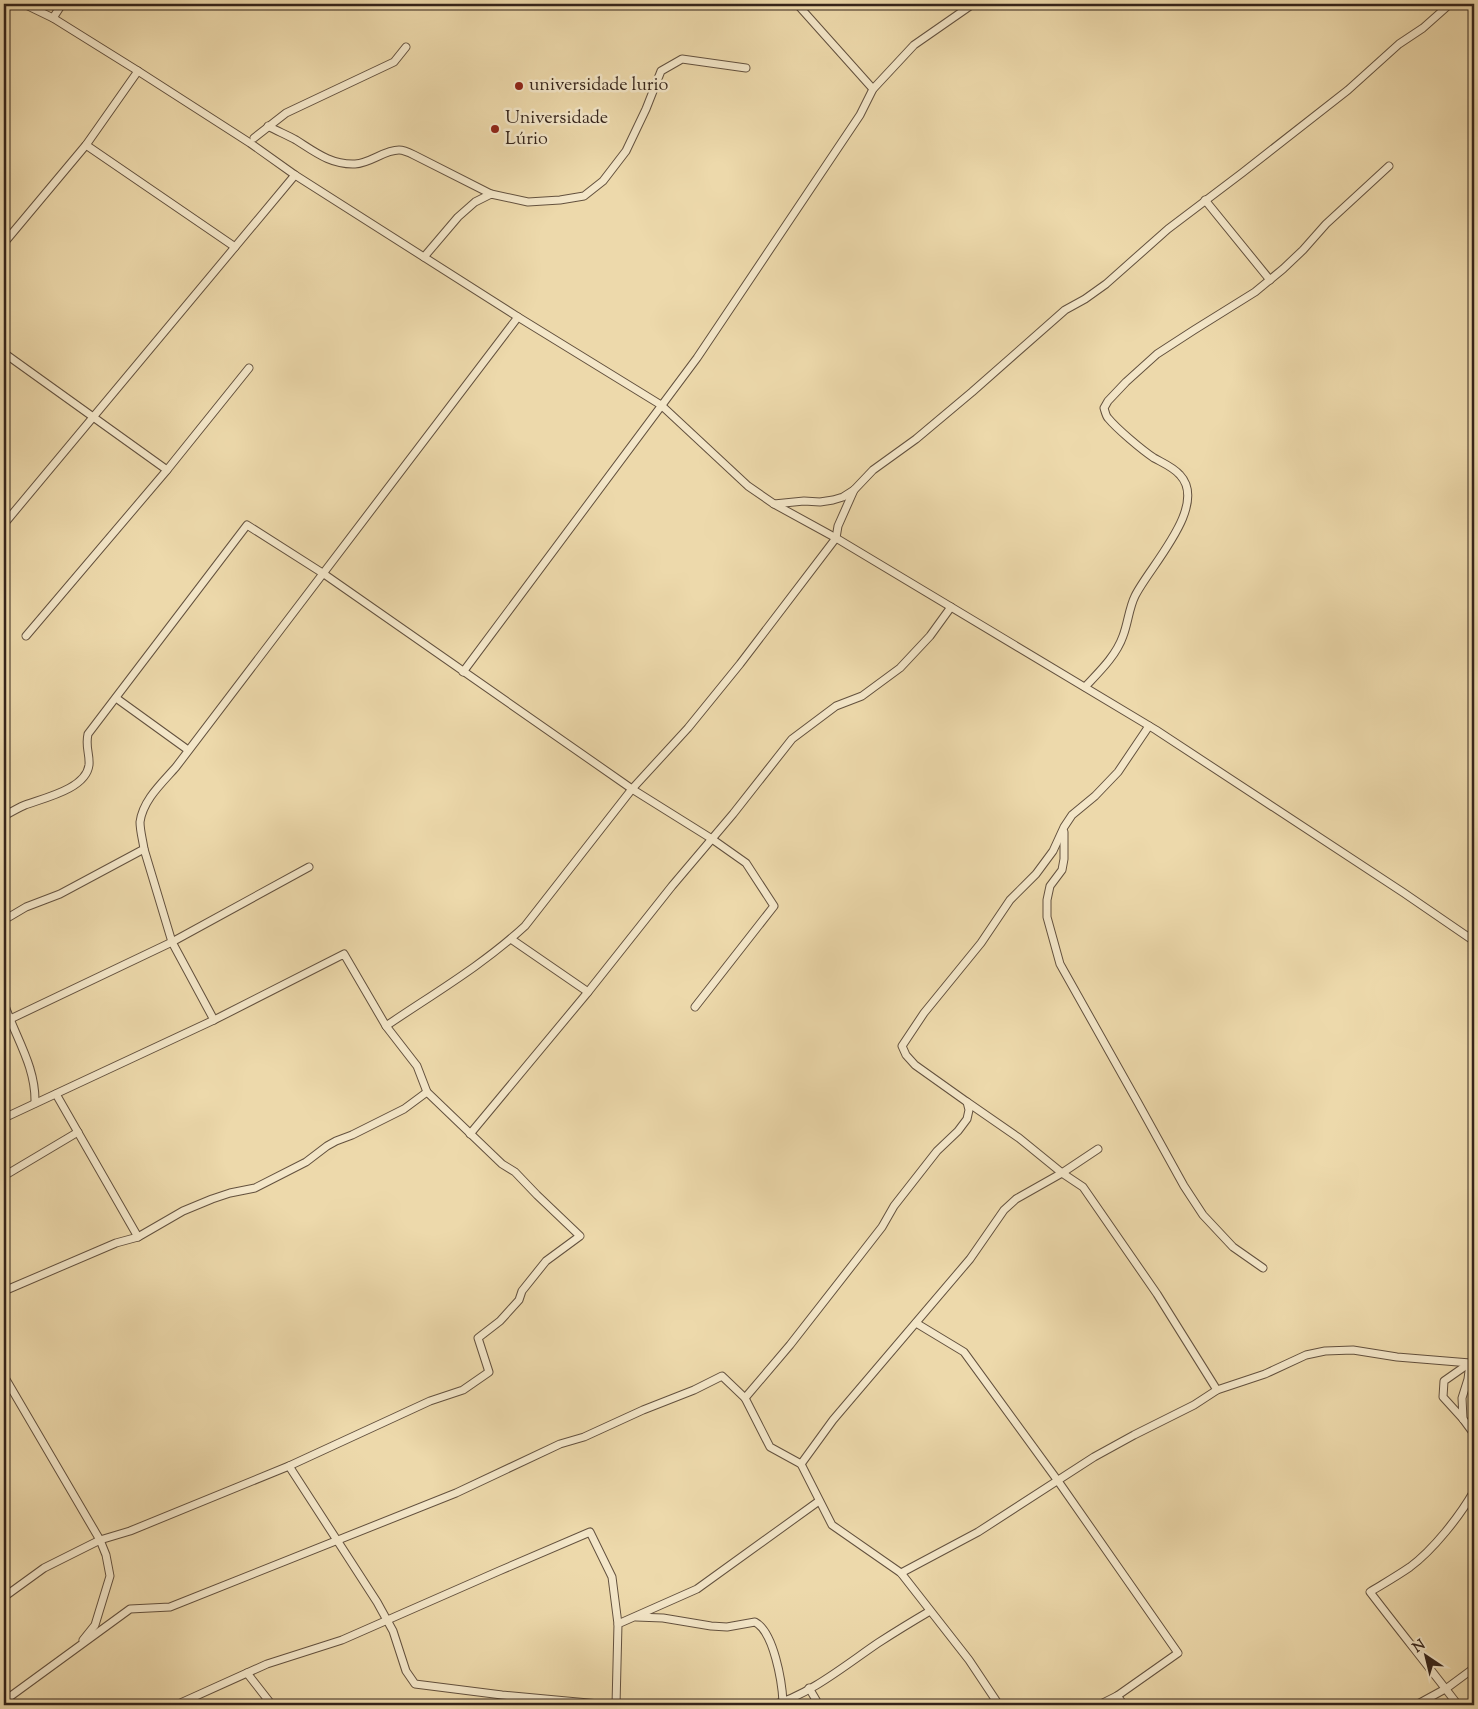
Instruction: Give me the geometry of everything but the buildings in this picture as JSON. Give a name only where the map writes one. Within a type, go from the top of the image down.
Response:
[{"type":"street","points":[[24,4],[52,18],[138,71],[295,175],[660,405],[748,486],[774,504],[836,538],[1149,726],[1397,888],[1474,941]]},
{"type":"street","points":[[52,18],[62,4]]},
{"type":"street","points":[[797,4],[873,89]]},
{"type":"street","points":[[463,672],[660,405],[697,358],[860,114],[873,89],[914,45],[973,4]]},
{"type":"street","points":[[774,504],[833,500],[843,497],[854,490],[873,470],[916,439],[1065,310],[1106,284],[1168,229],[1348,90],[1399,44],[1423,28],[1450,4]]},
{"type":"street","points":[[254,138],[286,113],[394,62],[406,47]]},
{"type":"street","points":[[268,126],[298,141],[317,155],[338,163],[356,164],[371,161],[390,152],[401,150],[414,154],[491,194],[528,202],[560,200],[584,196],[602,180],[626,151],[661,71],[682,59],[746,68]]},
{"type":"street","points":[[4,243],[86,145],[138,71]]},
{"type":"street","points":[[86,145],[235,247]]},
{"type":"street","points":[[1085,687],[1110,659],[1123,636],[1134,597],[1174,537],[1184,516],[1187,502],[1186,487],[1181,476],[1139,447],[1107,417],[1104,408],[1108,401],[1157,354],[1255,292],[1270,280],[1303,250],[1326,224],[1389,166]]},
{"type":"street","points":[[4,524],[295,175]]},
{"type":"street","points":[[424,257],[458,217],[475,202],[491,194]]},
{"type":"street","points":[[1205,200],[1270,280]]},
{"type":"street","points":[[214,1020],[172,942],[144,849],[140,823],[143,811],[150,796],[176,767],[518,317]]},
{"type":"street","points":[[4,353],[167,470]]},
{"type":"street","points":[[26,636],[167,470],[249,368]]},
{"type":"street","points":[[386,1026],[459,977],[511,939],[525,926],[632,789],[688,728],[740,664],[836,538],[838,526],[854,490]]},
{"type":"street","points":[[4,816],[24,806],[64,791],[79,782],[86,775],[89,765],[86,744],[88,734],[247,525],[324,574],[632,789],[712,839],[746,863],[774,906],[694,1007]]},
{"type":"street","points":[[470,1134],[588,992],[792,739],[836,706],[862,696],[900,668],[930,636],[951,607]]},
{"type":"street","points":[[116,698],[188,750]]},
{"type":"street","points":[[1149,726],[1118,772],[1095,796],[1072,815],[1053,851],[1036,874],[1010,900],[981,943],[924,1013],[902,1046],[906,1056],[915,1065],[1019,1138],[1062,1173],[1084,1187],[1157,1294],[1217,1390]]},
{"type":"street","points":[[1064,827],[1062,870],[1050,886],[1046,900],[1047,916],[1060,964],[1184,1186],[1203,1215],[1233,1247],[1263,1268]]},
{"type":"street","points":[[4,920],[26,907],[60,894],[144,849]]},
{"type":"street","points":[[6,1021],[172,942],[309,867]]},
{"type":"street","points":[[511,939],[588,992]]},
{"type":"street","points":[[4,1118],[214,1020],[344,954],[386,1026],[417,1066],[427,1092],[502,1164],[515,1172],[580,1236],[546,1262],[522,1291],[519,1300],[500,1321],[478,1338],[488,1372],[463,1390],[430,1401],[289,1466],[130,1531],[100,1540],[44,1568],[4,1597]]},
{"type":"street","points":[[4,1003],[6,1021],[28,1058],[34,1080],[35,1103]]},
{"type":"street","points":[[4,1291],[138,1236],[205,1202],[230,1193],[256,1188],[306,1162],[336,1140],[352,1135],[404,1109],[427,1092]]},
{"type":"street","points":[[56,1094],[138,1236]]},
{"type":"street","points":[[745,1398],[790,1345],[855,1262],[882,1227],[894,1206],[937,1151],[958,1131],[967,1119],[969,1110],[966,1102]]},
{"type":"street","points":[[4,1176],[78,1132]]},
{"type":"street","points":[[801,1464],[833,1420],[970,1259],[1004,1210],[1016,1199],[1062,1173],[1098,1149]]},
{"type":"street","points":[[916,1323],[964,1352],[1058,1481],[1178,1653],[1117,1696],[1099,1705]]},
{"type":"street","points":[[901,1573],[978,1532],[1094,1457],[1194,1406],[1217,1390],[1265,1374],[1306,1355],[1325,1351],[1353,1350],[1397,1357],[1472,1362]]},
{"type":"street","points":[[1472,1362],[1444,1381],[1443,1397],[1474,1434]]},
{"type":"street","points":[[1463,1419],[1462,1398],[1472,1362]]},
{"type":"street","points":[[4,1376],[100,1540],[106,1555],[110,1576],[95,1625],[80,1645]]},
{"type":"street","points":[[6,1700],[130,1609],[170,1608],[456,1493],[551,1448],[584,1437],[722,1376],[745,1398],[770,1447],[801,1464],[832,1525],[901,1573],[969,1660],[999,1705]]},
{"type":"street","points":[[289,1466],[377,1602],[392,1632],[406,1671],[414,1684],[502,1695],[610,1705]]},
{"type":"street","points":[[1458,1705],[1370,1592],[1420,1559],[1438,1540],[1474,1490]]},
{"type":"street","points":[[618,1624],[697,1589],[819,1501]]},
{"type":"street","points":[[176,1705],[267,1664],[342,1640],[386,1622],[499,1570],[590,1532],[612,1577],[618,1624],[616,1705]]},
{"type":"street","points":[[772,1705],[784,1702],[838,1671],[930,1610]]},
{"type":"street","points":[[633,1617],[663,1618],[727,1627],[755,1622],[766,1634],[777,1659],[784,1702]]},
{"type":"street","points":[[1416,1705],[1446,1688],[1474,1668]]},
{"type":"street","points":[[247,1673],[272,1705]]},
{"type":"street","points":[[809,1688],[819,1705]]},
{"type":"street","points":[[1117,1696],[1124,1705]]},
{"type":"place","name":"universidade lurio","points":[[519,86]]},
{"type":"place","name":"Universidade Lúrio","points":[[495,129]]}]
